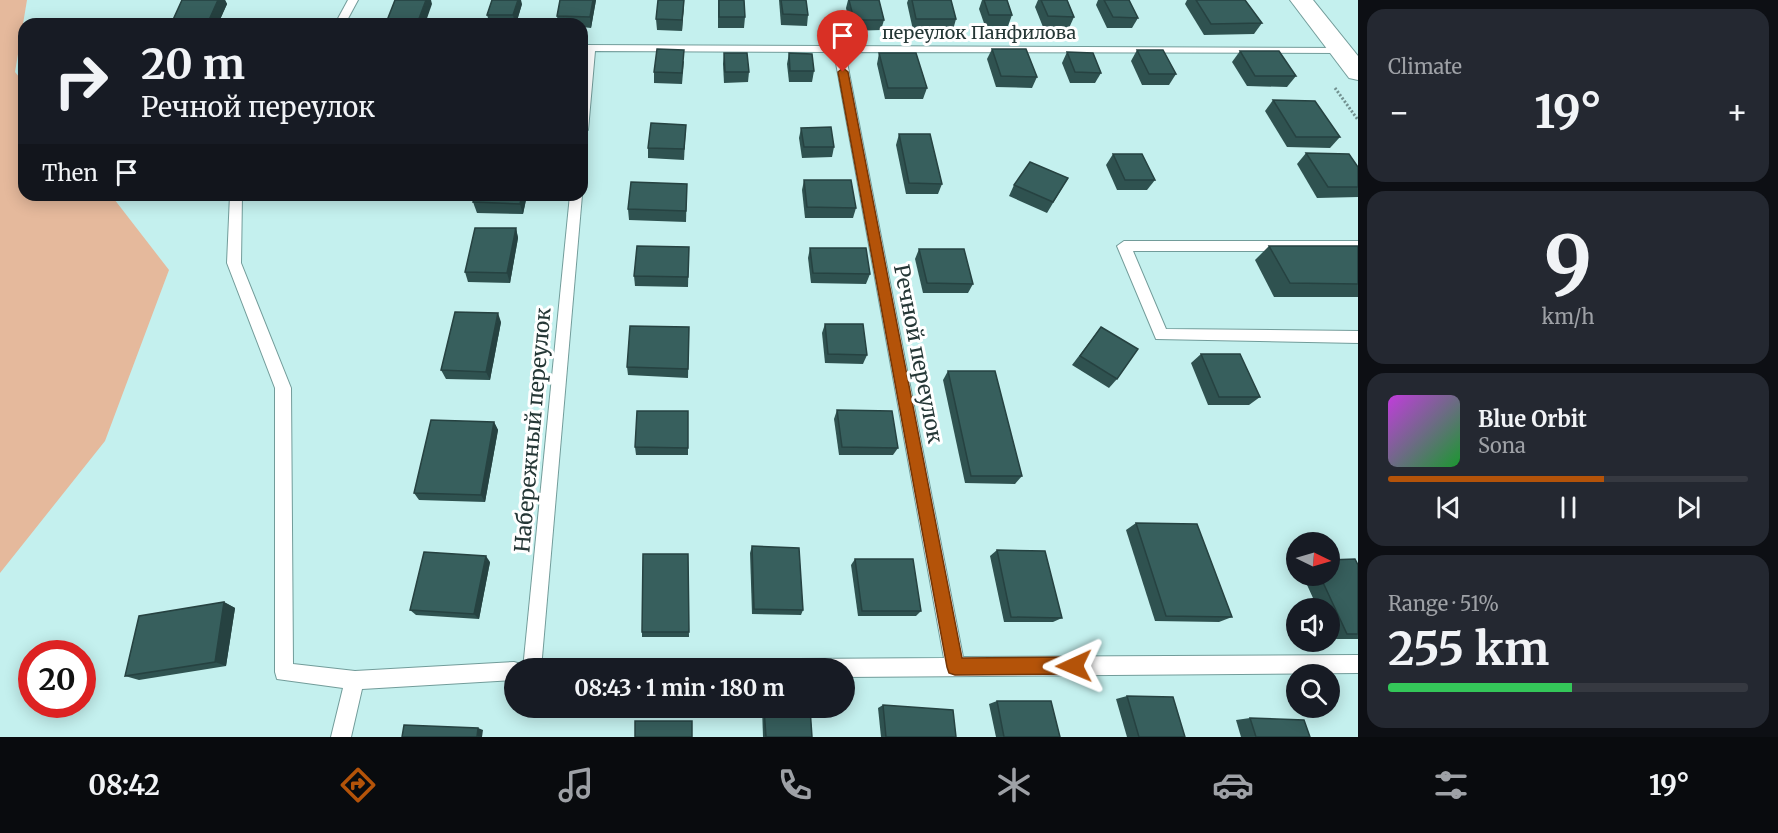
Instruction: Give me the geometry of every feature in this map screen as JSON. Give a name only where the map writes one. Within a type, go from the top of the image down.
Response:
[{"type":"street","points":[[1301,0],[1358,72]]},
{"type":"lane","points":[[343,18],[353,0]]},
{"type":"lane","name":"переулок Панфилова","points":[[588,48],[1340,50]]},
{"type":"lane","name":"Речной переулок","points":[[839,49],[955,667]]},
{"type":"lane","points":[[236,201],[234,263],[283,388],[284,672],[354,680],[504,672]]},
{"type":"lane","name":"Набережный переулок","points":[[533,658],[575,201]]},
{"type":"lane","points":[[1358,246],[1124,246],[1161,335],[1358,337]]},
{"type":"lane","points":[[855,668],[1358,664]]},
{"type":"lane","points":[[341,737],[354,680]]},
{"type":"shaded area","points":[[0,0],[27,0],[24,18],[18,18],[18,54],[15,72],[18,76],[18,201],[116,201],[169,270],[105,441],[0,573]]},
{"type":"building","points":[[182,0],[218,0],[210,18],[174,18]]},
{"type":"building","points":[[395,0],[426,0],[419,18],[388,18]]},
{"type":"building","points":[[492,0],[518,0],[513,15],[487,15]]},
{"type":"building","points":[[560,0],[593,0],[590,17],[557,16]]},
{"type":"building","points":[[658,0],[684,0],[682,20],[656,19]]},
{"type":"building","points":[[719,0],[744,0],[745,17],[719,17]]},
{"type":"building","points":[[781,0],[806,0],[808,15],[783,14]]},
{"type":"building","points":[[849,0],[879,0],[884,20],[854,20]]},
{"type":"building","points":[[912,0],[951,0],[956,19],[916,19]]},
{"type":"building","points":[[984,0],[1007,0],[1012,15],[989,15]]},
{"type":"building","points":[[1041,0],[1067,0],[1074,17],[1048,16]]},
{"type":"building","points":[[1104,0],[1129,0],[1138,18],[1113,17]]},
{"type":"building","points":[[1196,0],[1245,0],[1262,23],[1211,24]]},
{"type":"building","points":[[657,49],[684,50],[682,73],[654,72]]},
{"type":"building","points":[[992,49],[1026,49],[1037,77],[1001,76]]},
{"type":"building","points":[[1137,50],[1163,50],[1176,74],[1149,74]]},
{"type":"building","points":[[1240,51],[1279,51],[1296,76],[1255,76]]},
{"type":"building","points":[[1067,52],[1093,53],[1101,73],[1075,72]]},
{"type":"building","points":[[724,53],[747,53],[749,72],[725,72]]},
{"type":"building","points":[[789,53],[812,54],[814,71],[790,71]]},
{"type":"building","points":[[879,53],[916,53],[927,88],[888,88]]},
{"type":"building","points":[[1273,100],[1315,101],[1340,137],[1296,137]]},
{"type":"building","points":[[651,123],[686,125],[684,149],[648,148]]},
{"type":"building","points":[[831,127],[834,147],[804,147],[801,128]]},
{"type":"building","points":[[899,134],[930,134],[942,184],[909,183]]},
{"type":"building","points":[[1306,153],[1349,154],[1358,167],[1358,187],[1328,187]]},
{"type":"building","points":[[1113,154],[1142,154],[1155,180],[1125,180]]},
{"type":"building","points":[[1030,162],[1068,178],[1053,202],[1014,185]]},
{"type":"building","points":[[804,180],[851,180],[856,208],[807,207]]},
{"type":"building","points":[[631,182],[687,184],[686,211],[628,209]]},
{"type":"building","points":[[473,201],[521,201],[520,204]]},
{"type":"building","points":[[475,228],[516,228],[507,273],[465,272]]},
{"type":"building","points":[[637,246],[689,247],[688,277],[634,276]]},
{"type":"building","points":[[1269,246],[1358,246],[1358,284],[1290,283]]},
{"type":"building","points":[[810,248],[866,248],[870,274],[813,273]]},
{"type":"building","points":[[919,249],[964,249],[973,284],[927,283]]},
{"type":"building","points":[[455,312],[498,313],[486,372],[441,370]]},
{"type":"building","points":[[825,324],[863,324],[867,355],[828,354]]},
{"type":"building","points":[[630,326],[689,327],[688,369],[627,367]]},
{"type":"building","points":[[1101,327],[1138,349],[1117,379],[1080,356]]},
{"type":"building","points":[[1201,354],[1240,354],[1260,397],[1219,397]]},
{"type":"building","points":[[948,371],[995,371],[1022,476],[971,476]]},
{"type":"building","points":[[837,410],[892,411],[898,448],[842,447]]},
{"type":"building","points":[[637,411],[688,411],[688,448],[635,447]]},
{"type":"building","points":[[431,420],[494,422],[481,495],[414,493]]},
{"type":"building","points":[[1136,523],[1197,524],[1232,617],[1166,616]]},
{"type":"building","points":[[752,546],[799,548],[803,610],[754,609]]},
{"type":"building","points":[[997,550],[1045,551],[1062,618],[1011,617]]},
{"type":"building","points":[[424,552],[486,556],[474,614],[410,610]]},
{"type":"building","points":[[643,554],[688,554],[689,632],[642,632]]},
{"type":"building","points":[[855,559],[913,559],[921,611],[862,611]]},
{"type":"building","points":[[1355,559],[1358,565],[1358,634],[1347,634],[1340,619],[1340,598],[1330,598],[1325,586],[1340,586],[1340,560]]},
{"type":"building","points":[[224,602],[215,662],[125,676],[139,616]]},
{"type":"building","points":[[1127,696],[1173,697],[1185,737],[1139,737]]},
{"type":"building","points":[[997,701],[1051,701],[1060,737],[1004,737]]},
{"type":"building","points":[[883,705],[953,710],[956,737],[886,737]]},
{"type":"building","points":[[765,718],[811,718],[812,737],[766,737]]},
{"type":"building","points":[[1250,718],[1304,720],[1310,737],[1256,737]]},
{"type":"building","points":[[635,721],[692,721],[692,737],[635,737]]},
{"type":"building","points":[[404,725],[478,728],[477,737],[402,737]]},
{"type":"route","points":[[843,72],[955,667],[1074,666]]}]
